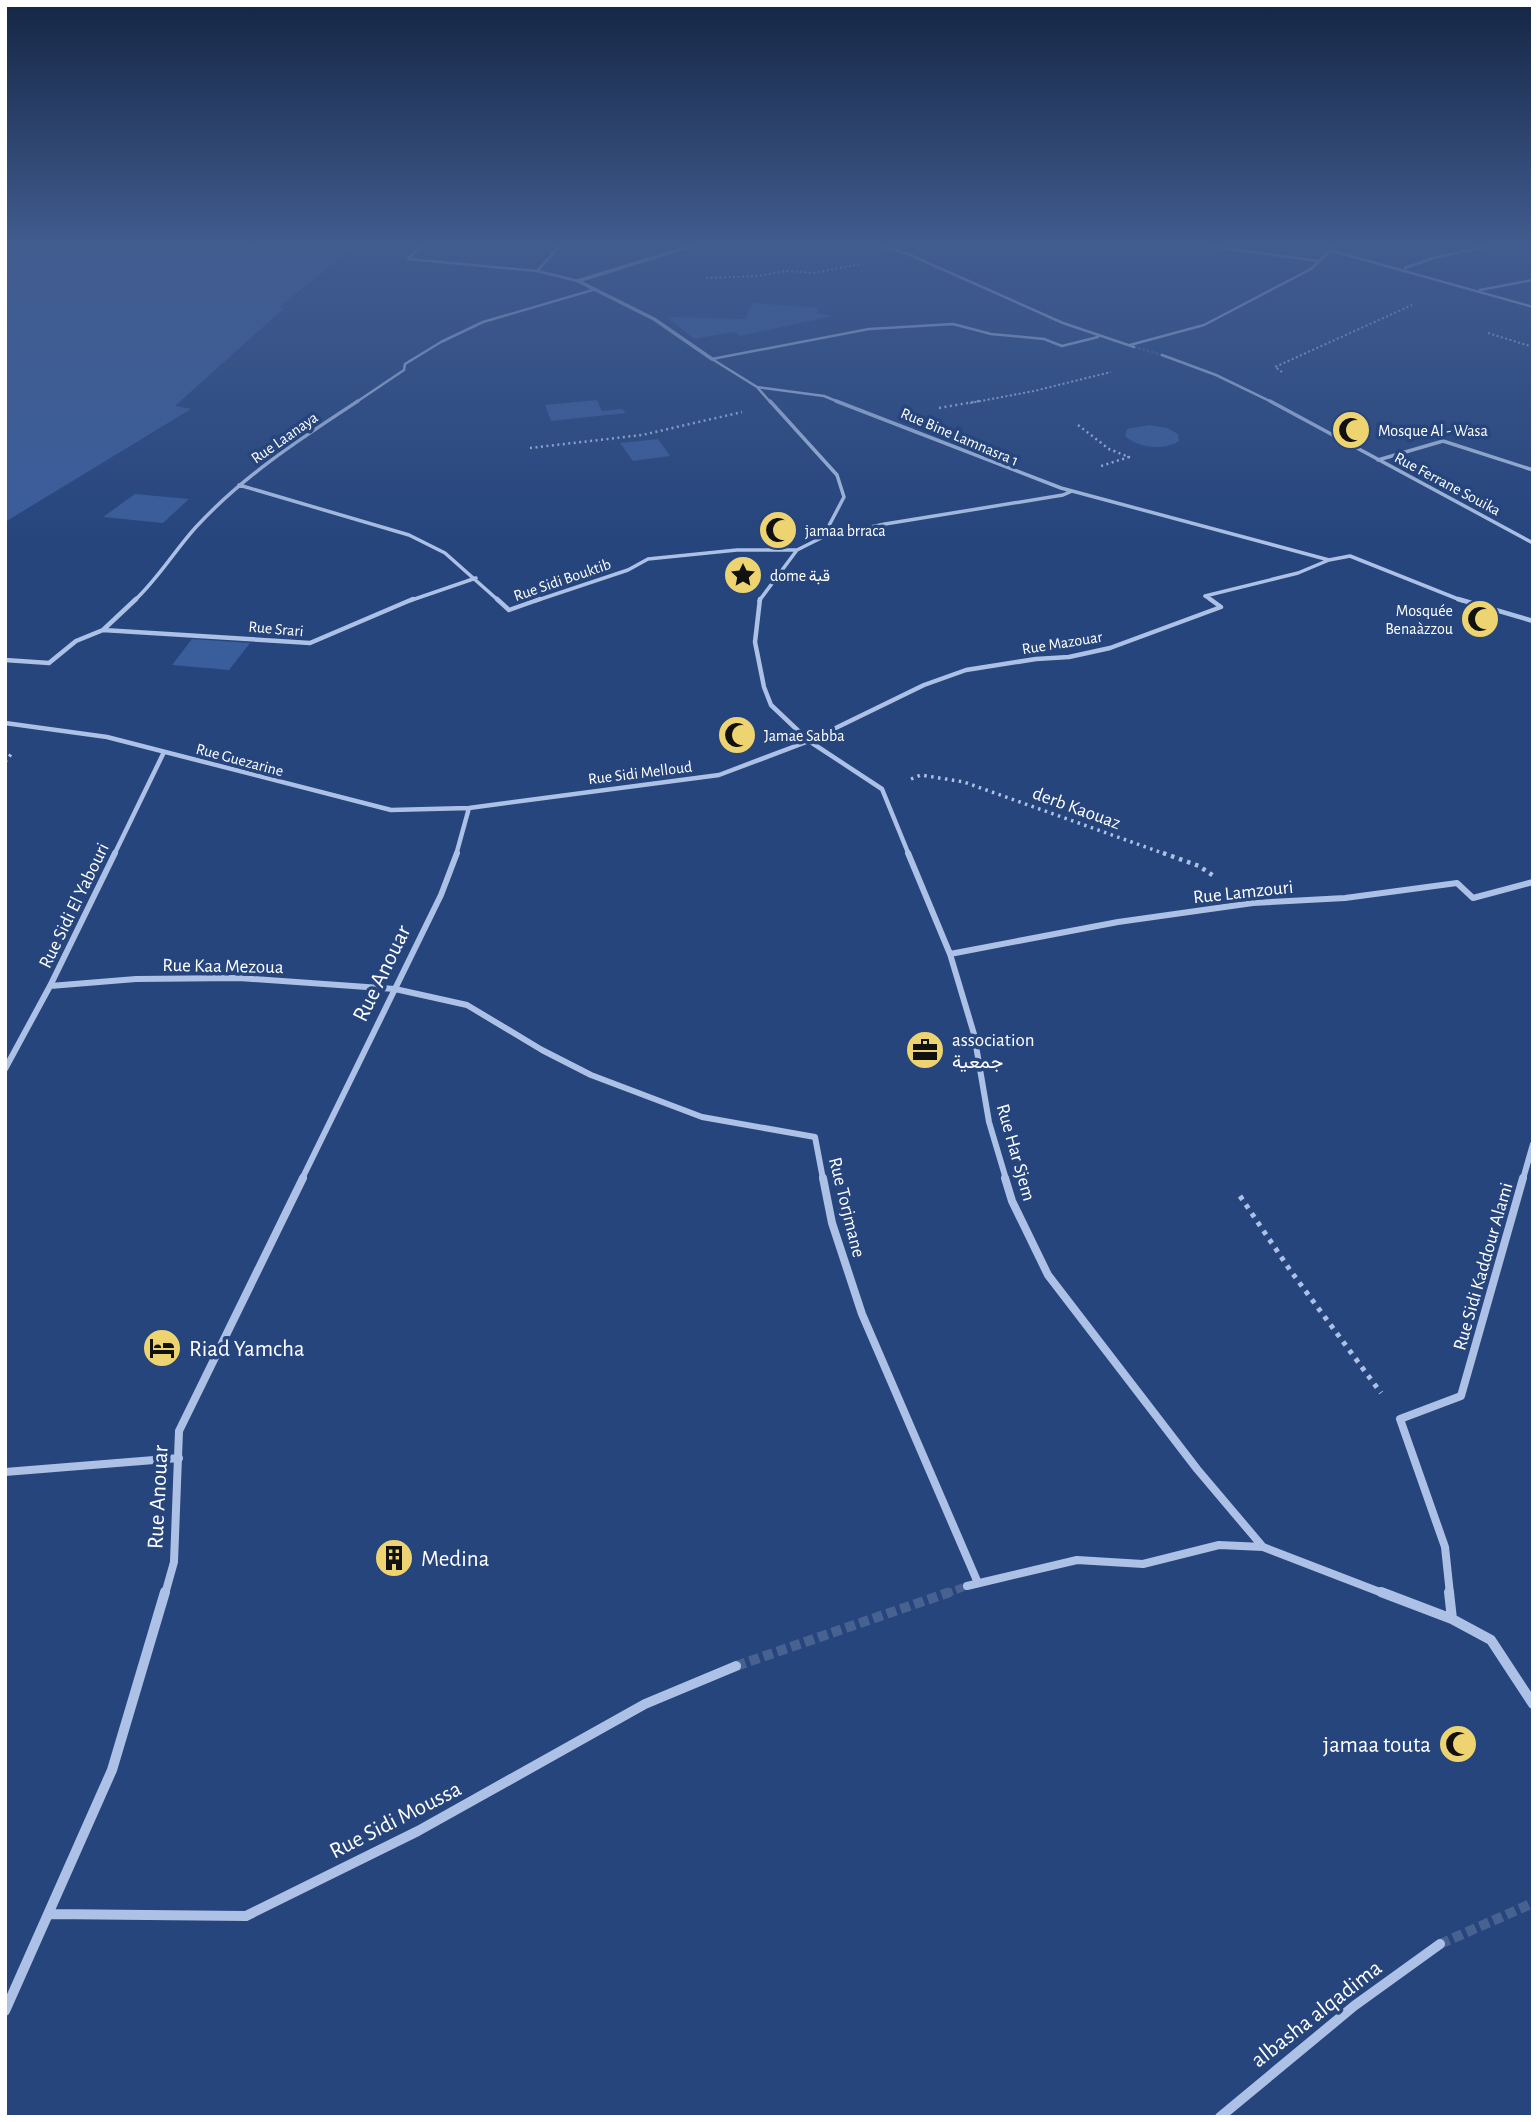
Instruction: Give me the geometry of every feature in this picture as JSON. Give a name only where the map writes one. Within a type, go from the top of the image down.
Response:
[{"type":"street","name":"Rue Laanaya","points":[[103,630],[141,595],[196,527],[239,485],[279,453],[438,345]]},
{"type":"street","points":[[692,345],[757,387],[837,475],[844,497],[823,537]]},
{"type":"street","points":[[712,359],[785,345]]},
{"type":"street","points":[[1128,345],[1134,347]]},
{"type":"street","name":"Rue Ferrane Souika","points":[[1164,355],[1216,375],[1275,403],[1533,543]]},
{"type":"street","name":"Rue Bine Lamnasra 1","points":[[757,387],[824,396],[890,420],[1013,472],[1061,488],[1329,560]]},
{"type":"street","points":[[1378,460],[1443,441],[1533,470]]},
{"type":"street","name":"Rue Sidi Bouktib","points":[[239,485],[409,534],[445,553],[509,610],[628,570],[648,559],[737,550],[797,550]]},
{"type":"street","points":[[882,789],[809,741],[771,705],[764,687],[755,642],[759,601],[797,550],[823,537],[1063,495],[1072,491]]},
{"type":"street","points":[[1329,560],[1350,556],[1472,605],[1533,621]]},
{"type":"street","name":"Rue Mazouar","points":[[809,741],[924,685],[966,670],[1035,659],[1069,657],[1136,640],[1221,607],[1205,596],[1298,573],[1329,560]]},
{"type":"street","name":"Rue Srari","points":[[103,630],[310,643],[402,604],[476,578]]},
{"type":"street","points":[[5,660],[49,663],[76,641],[103,630]]},
{"type":"street","name":"Rue Guezarine","points":[[5,723],[107,737],[391,810],[469,808]]},
{"type":"street","name":"Rue Sidi Melloud","points":[[469,808],[719,775],[809,741]]},
{"type":"street","name":"Rue Sidi El Yabouri","points":[[5,1069],[50,986],[164,752]]},
{"type":"street","name":"Rue Har Sjem","points":[[882,789],[950,954],[974,1034],[989,1122],[1012,1201],[1048,1275],[1197,1469],[1263,1547]]},
{"type":"street","name":"Rue Anouar","points":[[5,2011],[112,1770],[174,1562],[179,1431],[453,867],[469,808]]},
{"type":"street","name":"Rue Lamzouri","points":[[950,954],[1052,932],[1253,903],[1345,898],[1457,883],[1473,898],[1533,882]]},
{"type":"street","name":"Rue Kaa Mezoua","points":[[50,986],[136,979],[239,978],[395,989]]},
{"type":"street","name":"Rue Torjmane","points":[[395,989],[467,1005],[542,1050],[591,1075],[702,1117],[815,1137],[832,1223],[862,1314],[978,1583]]},
{"type":"street","name":"Rue Sidi Kaddour Alami","points":[[1400,1419],[1461,1396],[1533,1144]]},
{"type":"street","points":[[1400,1419],[1445,1547],[1452,1619]]},
{"type":"street","points":[[5,1472],[179,1458]]},
{"type":"street","points":[[967,1586],[1077,1560],[1143,1564],[1219,1545],[1263,1547],[1452,1619],[1491,1640],[1533,1704]]},
{"type":"street","name":"Rue Sidi Moussa","points":[[49,1914],[246,1916],[418,1831],[645,1704],[736,1666]]},
{"type":"street","name":"albasha alqadima","points":[[1220,2117],[1354,2006],[1440,1944]]},
{"type":"path","points":[[1288,378],[1275,367],[1327,345]]},
{"type":"path","points":[[890,420],[972,401],[1080,381],[1164,355]]},
{"type":"path","points":[[530,448],[642,435],[772,405]]},
{"type":"path","points":[[1061,488],[1100,466],[1129,457],[1110,449],[1078,425]]},
{"type":"path","name":"derb Kaouaz","points":[[882,789],[921,775],[964,782],[1199,866],[1253,903]]},
{"type":"path","points":[[1240,1196],[1290,1270],[1400,1419]]},
{"type":"shaded area","points":[[5,345],[243,345],[175,406],[191,409],[5,522]]},
{"type":"shaded area","points":[[597,400],[602,411],[622,409],[626,413],[551,421],[545,405]]},
{"type":"shaded area","points":[[1149,425],[1167,428],[1178,434],[1179,441],[1166,446],[1151,447],[1125,436],[1127,429]]},
{"type":"shaded area","points":[[658,439],[670,456],[633,461],[620,443]]},
{"type":"shaded area","points":[[135,494],[189,499],[163,523],[103,517]]},
{"type":"shaded area","points":[[192,639],[250,643],[229,670],[172,665]]},
{"type":"tunnel","points":[[1134,347],[1162,355]]},
{"type":"tunnel","points":[[945,1594],[967,1586]]},
{"type":"tunnel","points":[[736,1666],[950,1592]]},
{"type":"tunnel","points":[[1440,1944],[1533,1903]]},
{"type":"place","name":"Mosque Al - Wasa","points":[[1351,430]]},
{"type":"place","name":"jamaa brraca","points":[[778,530]]},
{"type":"place","name":"dome قبة","points":[[743,575]]},
{"type":"place","name":"Mosquée Benaàzzou","points":[[1480,619]]},
{"type":"place","name":"Jamae Sabba","points":[[737,735]]},
{"type":"place","name":"association جمعية","points":[[925,1050]]},
{"type":"place","name":"Riad Yamcha","points":[[162,1348]]},
{"type":"place","name":"Medina","points":[[394,1558]]},
{"type":"place","name":"jamaa touta","points":[[1458,1744]]}]
